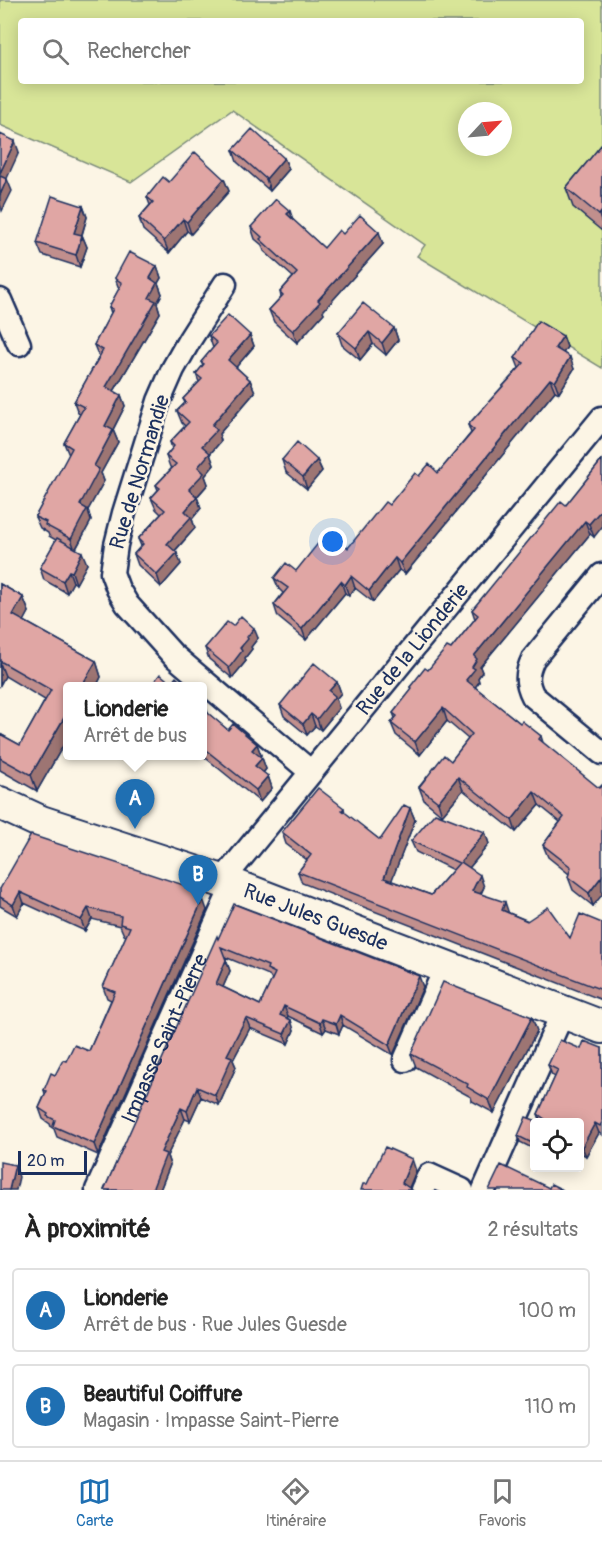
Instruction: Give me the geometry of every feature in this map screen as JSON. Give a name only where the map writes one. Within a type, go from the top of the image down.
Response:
[{"type":"main road","name":"Rue Jules Guesde","points":[[0,803],[41,822],[227,883],[602,1027]]},
{"type":"street","name":"Rue de Normandie","points":[[203,682],[167,648],[127,604],[112,573],[124,513],[159,401],[190,339],[225,284]]},
{"type":"street","points":[[0,300],[19,345]]},
{"type":"street","name":"Rue de la Lionderie","points":[[227,883],[310,772],[602,418]]},
{"type":"street","points":[[602,575],[533,659],[526,678],[533,696],[602,753]]},
{"type":"street","name":"Rue de Normandie","points":[[207,685],[310,772]]},
{"type":"street","name":"Impasse Saint-Pierre","points":[[96,1190],[227,883]]},
{"type":"street","points":[[405,1060],[446,968]]},
{"type":"street","points":[[484,1190],[563,1012]]},
{"type":"street","points":[[422,1190],[429,1175],[462,1190]]},
{"type":"green space","points":[[0,0],[602,0],[602,368],[417,256],[425,245],[232,110],[131,182],[0,125]]},
{"type":"building","points":[[252,129],[284,158],[266,179],[233,150]]},
{"type":"building","points":[[0,134],[15,141],[0,173]]},
{"type":"building","points":[[602,144],[602,211],[599,215],[566,188]]},
{"type":"building","points":[[195,152],[224,179],[187,222],[183,219],[164,241],[139,218],[153,202],[147,197],[163,177],[169,182]]},
{"type":"building","points":[[0,176],[7,179],[0,195]]},
{"type":"building","points":[[52,196],[83,206],[74,233],[82,235],[76,255],[37,243]]},
{"type":"building","points":[[276,199],[290,211],[287,214],[324,248],[339,230],[343,234],[360,215],[379,232],[293,331],[269,310],[283,295],[280,292],[297,273],[260,239],[262,237],[251,227]]},
{"type":"building","points":[[129,252],[157,266],[150,278],[157,283],[149,298],[156,301],[106,387],[121,395],[105,426],[113,430],[94,466],[99,469],[80,505],[87,509],[71,539],[35,517],[72,448],[64,443],[84,407],[74,402],[103,350],[94,345],[113,309],[109,307],[122,283],[115,278]]},
{"type":"building","points":[[363,303],[394,328],[382,343],[369,332],[356,348],[338,333]]},
{"type":"building","points":[[228,315],[250,335],[228,360],[250,380],[212,425],[217,430],[202,446],[210,453],[198,467],[204,473],[189,489],[197,497],[185,511],[191,517],[167,544],[177,553],[157,575],[134,554],[143,544],[138,539],[165,510],[151,498],[160,488],[156,485],[176,464],[166,456],[174,446],[170,442],[189,422],[177,411],[186,402],[183,399],[202,379],[196,374],[204,364],[201,362],[217,343],[209,336]]},
{"type":"building","points":[[538,321],[563,336],[555,348],[570,357],[555,382],[550,379],[400,563],[395,558],[369,591],[351,576],[345,585],[341,581],[302,629],[274,605],[288,588],[274,578],[286,563],[296,571],[328,531],[348,548],[385,502],[389,505],[415,473],[419,476],[429,464],[438,473],[474,430],[468,425],[524,363],[515,358]]},
{"type":"building","points":[[297,442],[317,460],[303,477],[282,460]]},
{"type":"building","points":[[602,460],[602,509],[589,524],[585,521],[474,656],[477,659],[472,667],[475,669],[466,680],[520,723],[522,721],[541,736],[539,739],[599,788],[602,785],[602,876],[589,893],[568,877],[571,867],[543,845],[564,817],[534,792],[512,820],[458,777],[438,802],[419,787],[444,755],[451,761],[472,734],[443,708],[415,742],[391,723],[397,716],[393,713],[425,668],[428,670],[447,647],[451,649],[478,615],[472,610],[561,501],[566,505]]},
{"type":"building","points":[[57,538],[82,552],[72,572],[69,571],[63,581],[40,568]]},
{"type":"building","points":[[0,584],[23,597],[13,615],[96,661],[84,682],[63,682],[63,720],[31,775],[0,758],[0,734],[20,745],[51,690],[0,661]]},
{"type":"building","points":[[241,616],[254,628],[240,648],[242,651],[229,668],[205,648],[227,622],[233,626]]},
{"type":"building","points":[[314,663],[337,682],[329,691],[335,696],[317,719],[311,714],[303,724],[280,705]]},
{"type":"building","points":[[160,674],[170,682],[154,682]]},
{"type":"building","points":[[176,677],[181,682],[172,682]]},
{"type":"building","points":[[207,712],[228,730],[233,724],[257,744],[252,750],[262,758],[255,766],[268,776],[256,790],[207,751]]},
{"type":"building","points":[[318,788],[380,840],[404,805],[410,808],[384,878],[431,895],[459,863],[411,841],[435,813],[485,832],[461,862],[480,875],[472,891],[505,902],[502,910],[527,921],[548,907],[570,938],[580,914],[602,923],[602,990],[298,872],[311,855],[282,832]]},
{"type":"building","points":[[31,835],[199,890],[203,899],[94,1144],[53,1126],[55,1120],[39,1108],[47,1091],[44,1090],[51,1073],[55,1075],[63,1060],[66,1061],[74,1045],[89,1051],[115,992],[103,987],[130,927],[120,924],[121,916],[88,908],[81,920],[20,892],[13,905],[0,897],[0,889]]},
{"type":"building","points":[[234,904],[419,976],[389,1045],[340,1015],[336,1024],[322,1019],[320,1023],[284,1006],[280,1015],[291,1020],[284,1034],[246,1018],[227,1055],[232,1057],[215,1095],[197,1087],[187,1111],[181,1108],[161,1152],[166,1154],[152,1190],[104,1190],[217,936],[218,939]],"holes":[[[221,947],[268,966],[267,969],[275,973],[260,1005],[216,984],[226,960]]]},
{"type":"building","points":[[443,982],[532,1017],[489,1100],[467,1087],[468,1084],[411,1054]]},
{"type":"building","points":[[560,1040],[581,1049],[584,1041],[602,1048],[602,1122],[600,1126],[595,1123],[584,1143],[584,1118],[544,1118],[538,1114],[558,1070],[548,1065]]},
{"type":"building","points":[[526,1117],[530,1118],[530,1142],[518,1136]]},
{"type":"building","points":[[385,1147],[412,1159],[402,1183],[412,1190],[361,1190],[363,1184],[367,1184]]},
{"type":"building","points":[[0,1162],[15,1165],[9,1190],[0,1190]]},
{"type":"building","points":[[501,1165],[549,1188],[551,1184],[563,1190],[489,1190]]},
{"type":"place","name":"Lionderie","points":[[135,829]]},
{"type":"place","name":"Beautiful Coiffure","points":[[198,905]]}]
